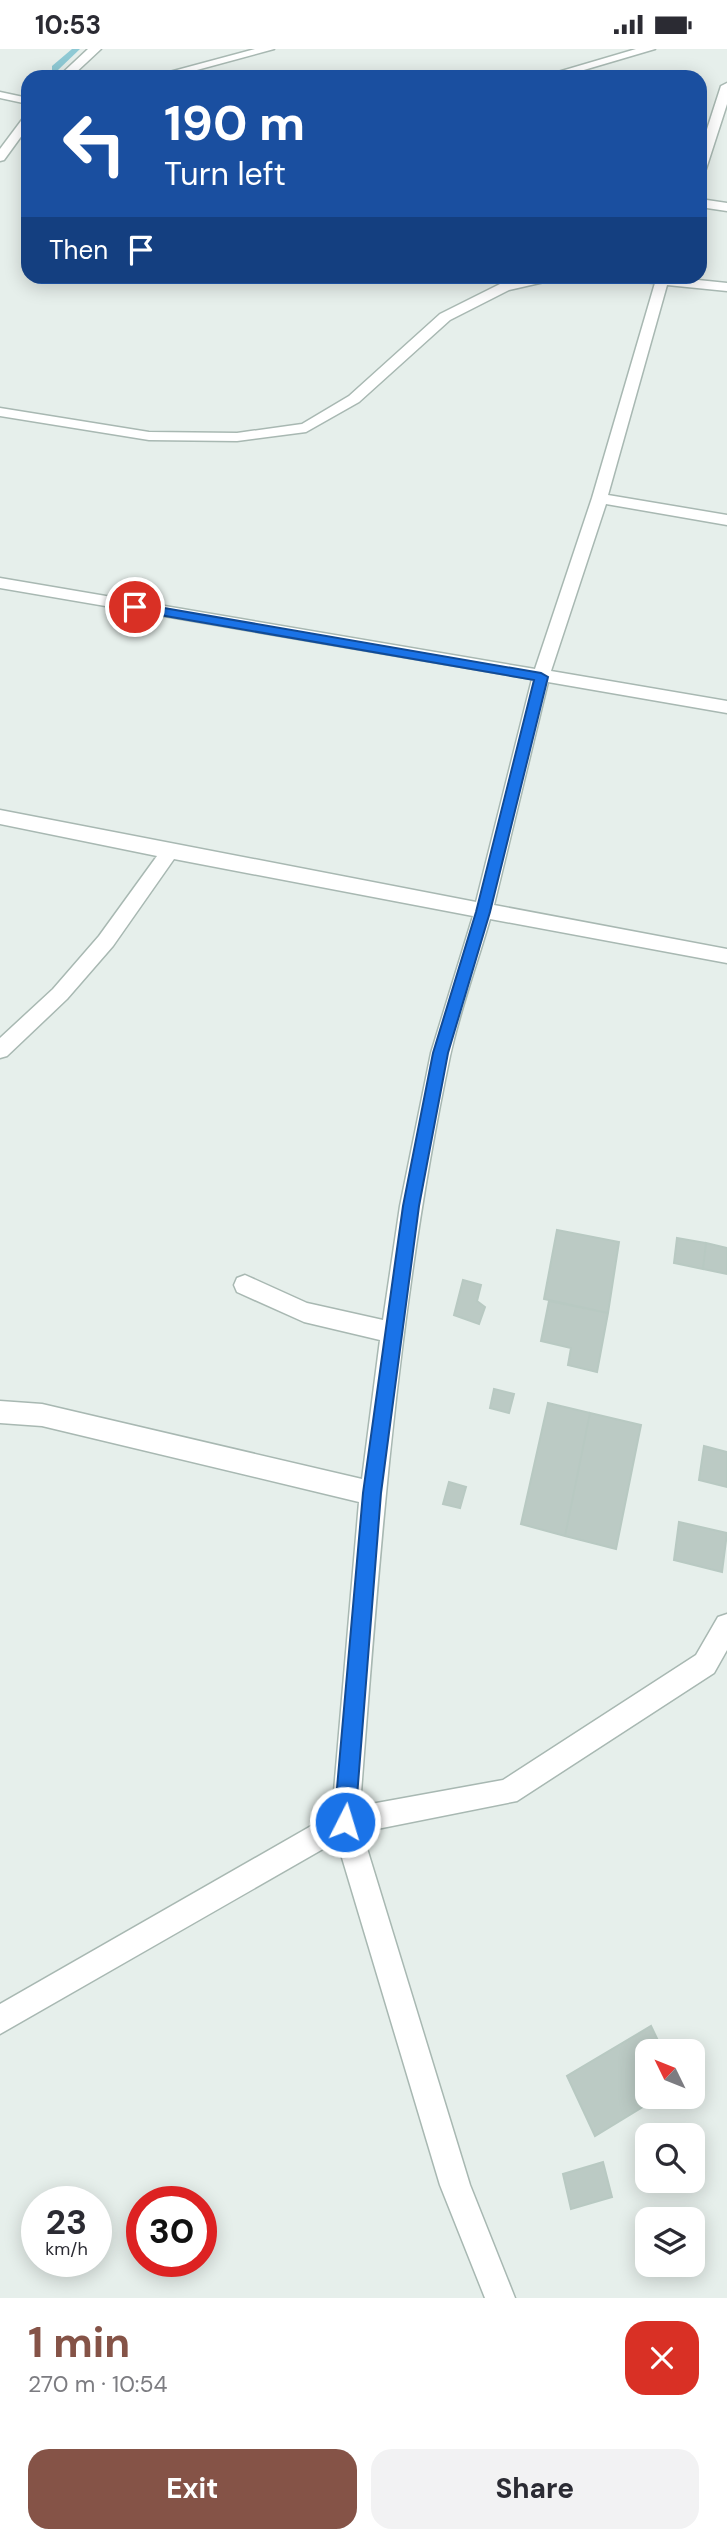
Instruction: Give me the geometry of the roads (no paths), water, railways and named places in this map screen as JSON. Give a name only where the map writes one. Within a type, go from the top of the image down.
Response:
[{"type":"street","points":[[72,70],[95,49]]},
{"type":"street","points":[[185,70],[268,49]]},
{"type":"street","points":[[572,70],[649,49]]},
{"type":"street","points":[[707,147],[727,86]]},
{"type":"street","points":[[0,95],[21,100]]},
{"type":"street","points":[[0,157],[21,128]]},
{"type":"street","points":[[707,204],[727,207]]},
{"type":"street","points":[[0,412],[149,436],[237,437],[306,428],[354,399],[445,317],[505,288],[521,284]]},
{"type":"street","points":[[500,2298],[455,2185],[345,1822],[372,1493],[411,1206],[440,1053],[483,912],[541,677],[600,498],[661,284]]},
{"type":"street","points":[[706,284],[727,287]]},
{"type":"street","points":[[600,498],[727,520]]},
{"type":"street","points":[[0,583],[727,707]]},
{"type":"street","points":[[0,817],[169,852],[727,957]]},
{"type":"street","points":[[0,1050],[60,995],[106,941],[169,852]]},
{"type":"street","points":[[246,1285],[304,1312],[393,1333]]},
{"type":"street","points":[[0,1412],[42,1415],[372,1493]]},
{"type":"street","points":[[0,2020],[345,1822],[508,1792],[705,1664],[727,1626]]},
{"type":"waterway","points":[[55,68],[76,49]]}]
